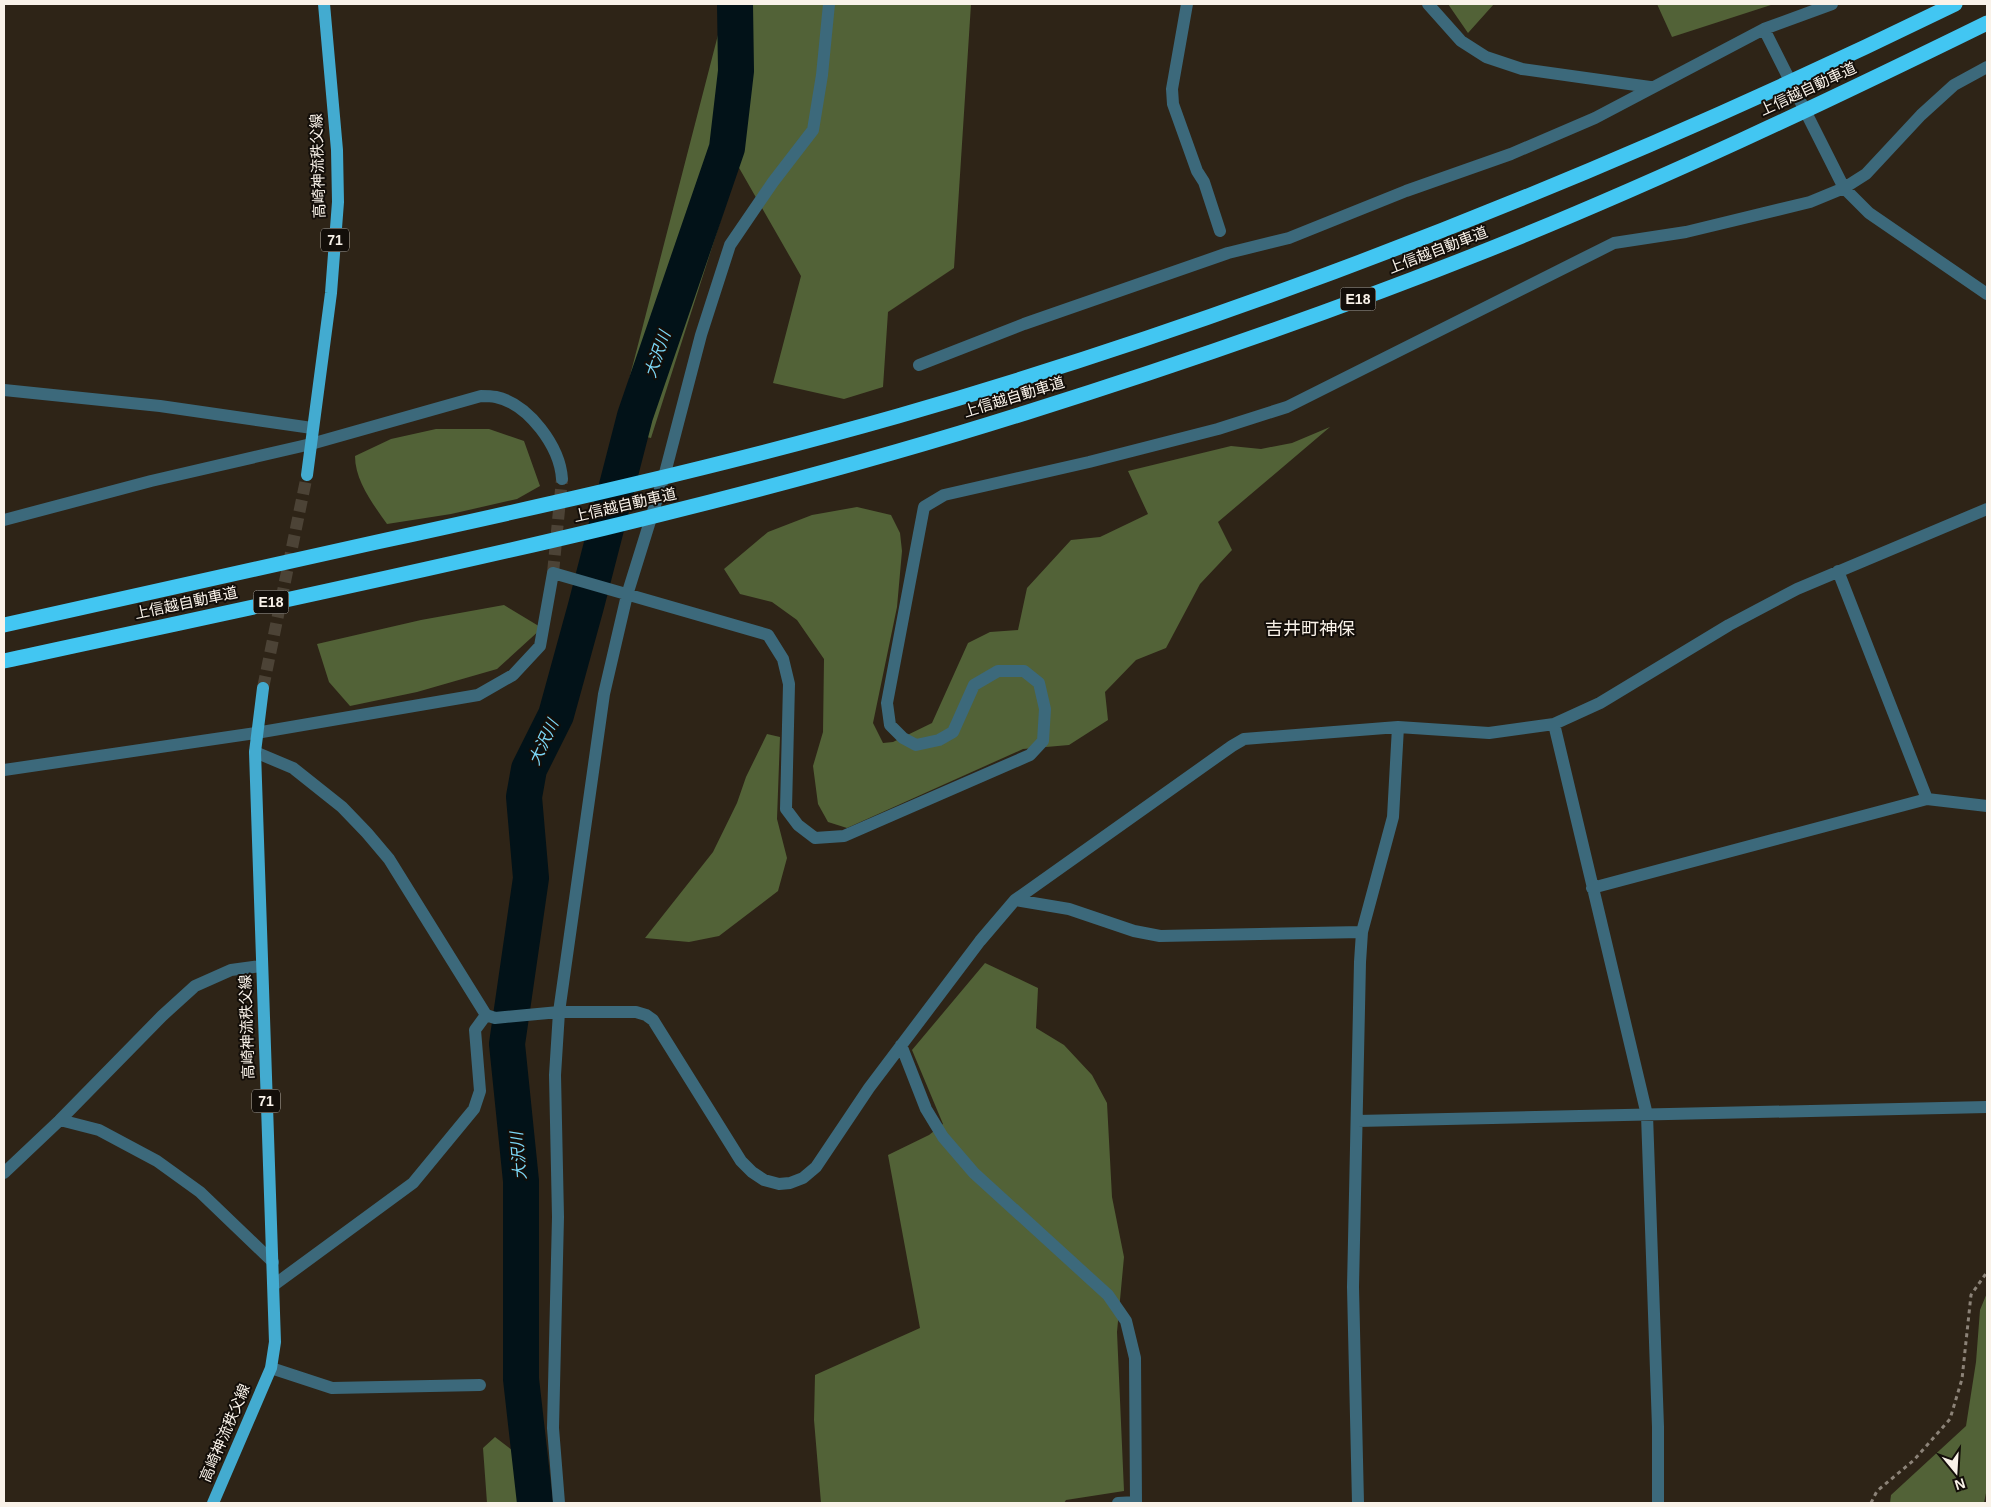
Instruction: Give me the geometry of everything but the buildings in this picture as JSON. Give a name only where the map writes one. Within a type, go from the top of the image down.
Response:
[{"type":"highway","name":"上信越自動車道","points":[[4,625],[700,470],[902,415],[1142,340],[1329,274],[1487,213],[1686,130],[1955,4]]},
{"type":"highway","name":"上信越自動車道","points":[[4,661],[539,544],[809,476],[1023,414],[1265,334],[1490,249],[1710,154],[1987,23]]},
{"type":"main road","name":"高崎神流秩父線","points":[[307,475],[331,293],[338,202],[337,150],[324,4]]},
{"type":"main road","name":"高崎神流秩父線","points":[[213,1503],[271,1368],[275,1342],[255,752],[263,688]]},
{"type":"street","points":[[559,1503],[553,1428],[558,1217],[555,1075],[559,1012],[604,694],[627,595],[665,472],[701,335],[730,246],[773,182],[813,130],[822,75],[829,4]]},
{"type":"street","points":[[1187,4],[1172,89],[1173,104],[1197,171],[1204,182],[1220,231]]},
{"type":"street","points":[[1428,4],[1461,41],[1486,57],[1522,69],[1650,87]]},
{"type":"street","points":[[919,365],[1024,324],[1228,253],[1289,238],[1406,191],[1511,154],[1595,118],[1650,87],[1764,29],[1832,4]]},
{"type":"street","points":[[1764,29],[1844,188],[1869,213],[1987,294]]},
{"type":"street","points":[[4,770],[256,733],[478,695],[514,676],[540,646],[553,573],[768,635],[783,659],[789,684],[786,809],[798,825],[815,838],[844,836],[1030,755],[1043,741],[1045,708],[1039,683],[1024,671],[998,671],[974,685],[953,732],[939,740],[916,745],[903,738],[890,725],[887,702],[924,507],[944,495],[1218,429],[1287,406],[1614,243],[1686,232],[1801,204],[1844,188],[1866,174],[1920,115],[1954,86],[1987,67]]},
{"type":"street","points":[[4,390],[160,406],[312,428]]},
{"type":"street","points":[[4,520],[151,481],[311,444],[480,396],[497,397],[521,410],[540,428],[555,449],[559,459],[562,479]]},
{"type":"street","points":[[255,752],[293,768],[342,806],[367,833],[389,859],[486,1015],[495,1018],[559,1012],[636,1012],[646,1015],[653,1020],[741,1161],[758,1176],[778,1184],[790,1183],[803,1178],[816,1167],[869,1088],[901,1045],[980,940],[1015,900],[1244,739],[1398,727],[1489,733],[1554,724],[1600,703],[1737,621],[1797,589],[1987,509]]},
{"type":"street","points":[[1838,571],[1927,799]]},
{"type":"street","points":[[1554,724],[1646,1115],[1658,1427],[1658,1503]]},
{"type":"street","points":[[1358,1503],[1354,1287],[1362,932],[1393,817],[1398,727]]},
{"type":"street","points":[[1592,888],[1927,799],[1987,806]]},
{"type":"street","points":[[1015,900],[1069,909],[1134,931],[1160,936],[1362,932]]},
{"type":"street","points":[[4,1173],[60,1120],[162,1016],[195,986],[231,970],[261,966]]},
{"type":"street","points":[[274,1285],[413,1183],[474,1109],[480,1091],[475,1030],[486,1015]]},
{"type":"street","points":[[901,1045],[926,1109],[943,1137],[974,1173],[1108,1295],[1126,1321],[1135,1358],[1136,1503],[1118,1503]]},
{"type":"street","points":[[1357,1121],[1987,1107]]},
{"type":"street","points":[[60,1120],[99,1130],[157,1161],[200,1192],[273,1262]]},
{"type":"street","points":[[271,1368],[332,1388],[480,1385]]},
{"type":"path","points":[[1871,1503],[1877,1491],[1914,1460],[1950,1420],[1962,1379],[1971,1295],[1987,1272]]},
{"type":"green space","points":[[723,4],[971,4],[954,268],[888,312],[883,387],[844,399],[773,383],[801,276],[738,166],[651,438],[616,430],[719,31]]},
{"type":"green space","points":[[1448,4],[1494,4],[1468,33]]},
{"type":"green space","points":[[1657,4],[1774,4],[1672,37]]},
{"type":"green space","points":[[1330,427],[1218,522],[1232,550],[1200,584],[1166,648],[1136,660],[1105,692],[1108,720],[1069,745],[1023,749],[847,828],[828,822],[818,804],[813,766],[823,732],[824,659],[797,620],[772,602],[740,594],[724,569],[768,532],[812,515],[857,507],[891,515],[900,533],[902,551],[897,607],[873,723],[883,743],[893,742],[932,723],[968,643],[990,632],[1018,630],[1027,588],[1071,540],[1100,537],[1148,514],[1128,471],[1231,446],[1261,449],[1292,443]]},
{"type":"green space","points":[[436,429],[489,429],[524,441],[540,486],[517,499],[451,514],[387,524],[361,483],[355,456],[391,439]]},
{"type":"green space","points":[[504,605],[542,628],[497,669],[417,692],[350,706],[329,682],[317,644],[421,620]]},
{"type":"green space","points":[[767,734],[780,737],[777,819],[787,858],[778,891],[719,936],[689,942],[645,938],[713,852]]},
{"type":"green space","points":[[985,963],[1038,988],[1036,1028],[1064,1045],[1092,1075],[1107,1103],[1112,1197],[1124,1257],[1117,1332],[1124,1491],[1066,1500],[1064,1503],[821,1503],[814,1420],[815,1375],[920,1328],[888,1155],[929,1135],[943,1124],[912,1050]]},
{"type":"green space","points":[[1987,1293],[1987,1488],[1984,1503],[1890,1503],[1891,1495],[1966,1426],[1976,1362],[1980,1310]]},
{"type":"green space","points":[[495,1437],[512,1450],[521,1503],[487,1503],[483,1448]]},
{"type":"waterway","name":"大沢川","points":[[535,1503],[521,1379],[521,1181],[507,1044],[531,878],[524,797],[529,769],[556,715],[635,416],[727,148],[736,71],[735,4]]},
{"type":"tunnel","points":[[263,688],[307,475]]},
{"type":"tunnel","points":[[553,573],[562,479]]},
{"type":"district","name":"吉井町神保","points":[[1310,629]]}]
